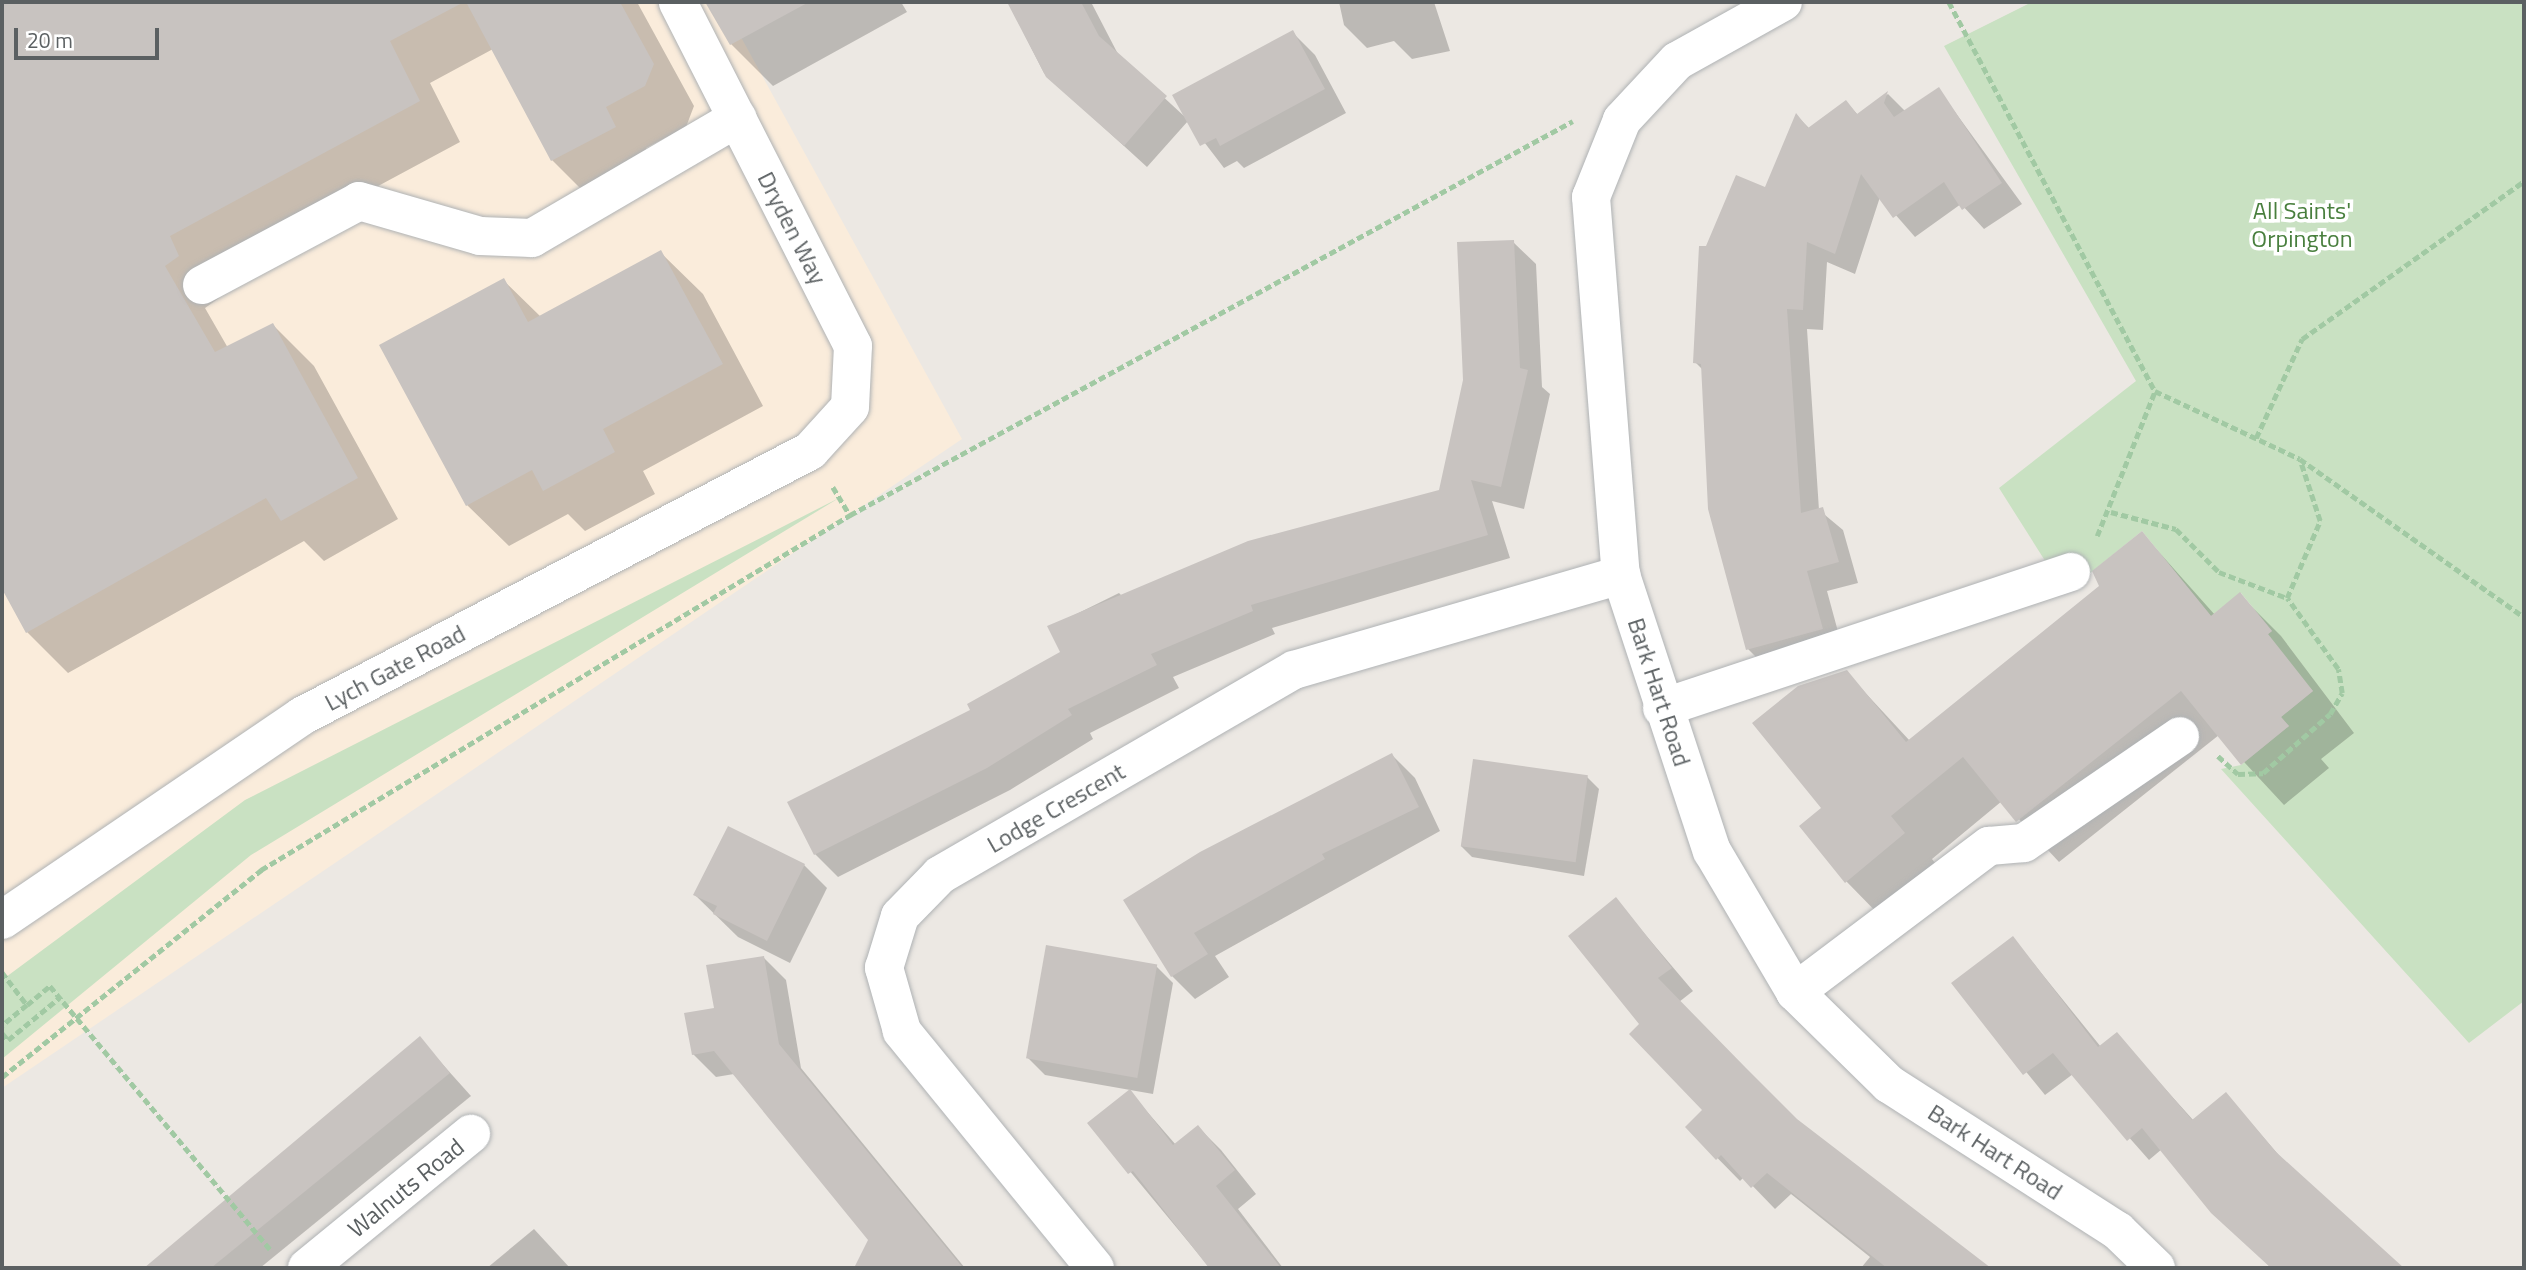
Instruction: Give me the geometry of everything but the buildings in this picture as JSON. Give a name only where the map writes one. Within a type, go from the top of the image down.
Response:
[{"type":"street","name":"Bark Hart Road","points":[[1783,2],[1677,61],[1622,120],[1591,197],[1622,575],[1662,708],[1712,851],[1795,992],[1889,1084],[2118,1231],[2156,1268]]},
{"type":"street","name":"Dryden Way","points":[[677,9],[737,118],[853,346],[850,407],[810,451]]},
{"type":"street","points":[[202,285],[359,201],[480,236],[532,238],[737,118]]},
{"type":"street","name":"Lych Gate Road","points":[[2,920],[302,716],[810,451]]},
{"type":"street","points":[[1662,708],[2071,572]]},
{"type":"street","name":"Lodge Crescent","points":[[1095,1268],[902,1031],[884,968],[900,916],[940,875],[1294,670],[1622,575]]},
{"type":"street","points":[[1795,992],[1989,846],[2024,843],[2180,736]]},
{"type":"street","name":"Walnuts Road","points":[[292,1263],[471,1134]]},
{"type":"path","points":[[1949,2],[2155,391],[2300,459],[2524,617]]},
{"type":"path","points":[[2,1077],[261,870],[850,515],[1580,117]]},
{"type":"path","points":[[2256,438],[2302,339],[2524,181]]},
{"type":"path","points":[[2071,572],[2111,512],[2155,391]]},
{"type":"path","points":[[2287,598],[2320,521],[2300,459]]},
{"type":"path","points":[[839,498],[850,515]]},
{"type":"path","points":[[2111,512],[2176,529],[2218,572],[2287,598],[2338,669],[2342,693],[2330,714],[2263,773],[2238,774],[2205,743],[2180,736]]},
{"type":"path","points":[[2,972],[27,1005]]},
{"type":"path","points":[[2,1027],[50,986],[292,1263]]},
{"type":"path","points":[[2,1033],[8,1040],[59,998]]},
{"type":"shaded area","points":[[2,2],[783,2],[737,30],[962,439],[2,1088]]},
{"type":"green space","name":"All Saints' Orpington","points":[[2032,2],[2524,2],[2524,1001],[2469,1043],[2221,769],[2241,765],[2289,726],[2281,717],[2313,691],[2260,641],[2272,631],[2241,593],[2211,616],[2142,531],[2089,574],[2049,567],[1999,488],[2136,381],[1944,46]]},
{"type":"green space","points":[[839,498],[251,855],[2,1059],[2,980],[245,800]]}]
